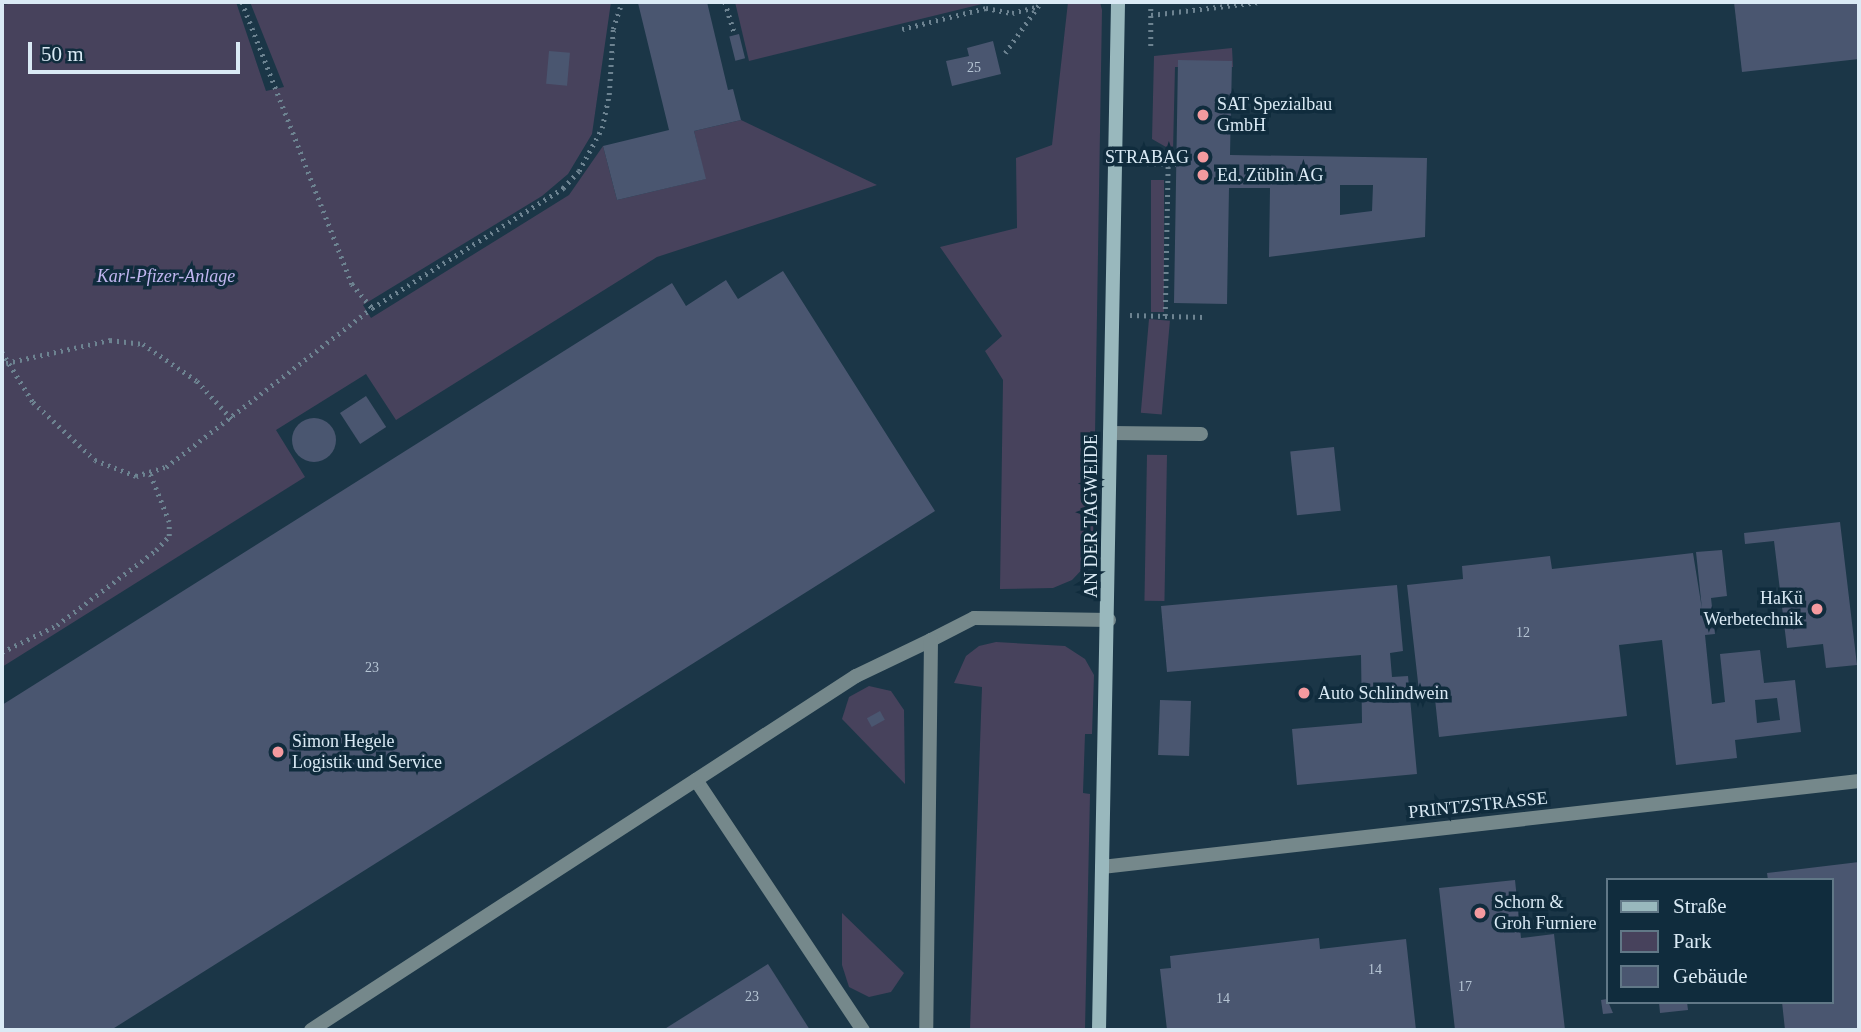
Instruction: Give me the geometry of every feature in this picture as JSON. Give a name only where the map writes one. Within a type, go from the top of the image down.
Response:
[{"type":"main road","name":"AN DER TAGWEIDE","points":[[1099,1030],[1109,620],[1118,2]]},
{"type":"street","points":[[1110,433],[1201,434]]},
{"type":"street","points":[[311,1030],[856,676],[974,618],[1109,620]]},
{"type":"street","points":[[926,1030],[931,640]]},
{"type":"street","points":[[696,780],[863,1030]]},
{"type":"street","name":"PRINTZSTRASSE","points":[[1102,867],[1859,781]]},
{"type":"path","points":[[242,2],[352,284],[372,308]]},
{"type":"path","points":[[2,352],[6,363],[33,402],[95,460],[118,472],[150,474],[182,457],[372,308],[543,204],[579,171],[602,128],[610,96],[613,29],[622,2]]},
{"type":"path","points":[[725,2],[735,36]]},
{"type":"path","points":[[1005,53],[1041,2]]},
{"type":"path","points":[[1151,2],[1151,46]]},
{"type":"path","points":[[1151,15],[1259,2]]},
{"type":"path","points":[[902,29],[986,8],[1012,13],[1036,8]]},
{"type":"path","points":[[1155,164],[1176,164]]},
{"type":"path","points":[[1165,316],[1168,164]]},
{"type":"path","points":[[1112,315],[1204,317]]},
{"type":"path","points":[[6,363],[92,344],[129,341],[154,348],[177,364],[232,419]]},
{"type":"path","points":[[2,652],[57,625],[156,550],[169,536],[169,522],[150,474]]},
{"type":"green space","name":"Karl-Pfizer-Anlage","points":[[21,2],[236,2],[266,91],[284,87],[250,2],[611,2],[592,134],[568,174],[542,196],[363,305],[371,318],[569,195],[603,146],[617,200],[705,179],[694,131],[741,120],[877,185],[657,257],[396,420],[366,374],[276,430],[305,477],[2,667],[2,5]]},
{"type":"green space","points":[[735,2],[981,2],[982,4],[749,61]]},
{"type":"green space","points":[[1068,2],[1100,2],[1102,10],[1093,558],[1072,580],[1053,588],[1000,589],[1003,380],[985,351],[1002,336],[940,247],[1017,228],[1016,158],[1052,145]]},
{"type":"green space","points":[[1232,48],[1233,67],[1175,67],[1173,151],[1152,139],[1154,56]]},
{"type":"green space","points":[[1151,180],[1164,180],[1164,312],[1151,312]]},
{"type":"green space","points":[[1149,319],[1170,321],[1162,414],[1141,413]]},
{"type":"green space","points":[[1147,455],[1167,455],[1164,601],[1144,601]]},
{"type":"green space","points":[[996,642],[1065,646],[1085,659],[1094,675],[1092,734],[1085,734],[1083,793],[1090,794],[1085,1030],[970,1030],[982,687],[954,683],[966,656],[979,646]]},
{"type":"green space","points":[[869,686],[891,691],[904,710],[905,784],[842,719],[849,697]]},
{"type":"green space","points":[[842,913],[904,973],[891,992],[869,997],[849,987],[842,965]]},
{"type":"building","points":[[707,2],[728,90],[733,89],[741,120],[694,131],[706,179],[617,200],[603,146],[669,130],[638,3]]},
{"type":"building","points":[[1734,2],[1859,2],[1859,59],[1742,72]]},
{"type":"building","points":[[739,34],[745,58],[735,61],[729,36]]},
{"type":"building","points":[[993,41],[1001,74],[952,86],[946,61],[969,56],[967,48]]},
{"type":"building","points":[[549,51],[570,53],[567,86],[546,84]]},
{"type":"building","points":[[1178,60],[1232,61],[1230,155],[1427,158],[1425,237],[1269,257],[1270,188],[1229,188],[1227,304],[1174,303]],"holes":[[[1340,185],[1373,185],[1372,211],[1340,215]]]},
{"type":"building","points":[[783,271],[935,511],[111,1030],[2,1030],[2,705],[672,283],[686,306],[726,280],[738,299]]},
{"type":"building","points":[[366,396],[386,427],[360,444],[340,413]]},
{"type":"building","points":[[314,418],[329,425],[336,440],[329,455],[314,462],[299,455],[292,440],[299,425]]},
{"type":"building","points":[[1334,447],[1341,511],[1297,515],[1290,452]]},
{"type":"building","points":[[1840,522],[1857,665],[1826,668],[1823,644],[1787,648],[1774,541],[1745,544],[1744,533]]},
{"type":"building","points":[[1722,550],[1727,596],[1711,598],[1715,634],[1705,635],[1712,704],[1725,702],[1720,654],[1760,650],[1764,683],[1795,680],[1801,732],[1735,740],[1737,758],[1676,765],[1662,640],[1619,645],[1627,716],[1439,737],[1435,699],[1420,700],[1407,585],[1463,579],[1462,566],[1550,556],[1552,569],[1693,553],[1702,609],[1696,552]],"holes":[[[1777,698],[1780,720],[1757,723],[1755,700]]]},
{"type":"building","points":[[1397,585],[1403,651],[1390,653],[1392,677],[1408,676],[1417,774],[1297,785],[1292,729],[1362,723],[1361,655],[1167,672],[1161,606]]},
{"type":"building","points":[[1160,700],[1191,701],[1189,756],[1158,755]]},
{"type":"building","points":[[880,711],[885,720],[872,727],[867,718]]},
{"type":"building","points":[[1859,862],[1859,1030],[1785,1030],[1782,1004],[1833,1004],[1833,878],[1768,878],[1767,873]]},
{"type":"building","points":[[1515,880],[1521,938],[1554,934],[1565,1030],[1455,1030],[1439,888]]},
{"type":"building","points":[[1319,938],[1320,949],[1406,939],[1416,1030],[1167,1030],[1160,969],[1171,968],[1170,956]]},
{"type":"building","points":[[768,964],[810,1030],[663,1030]]},
{"type":"building","points":[[1605,999],[1605,1004],[1609,1004],[1613,1013],[1603,1014],[1601,1000]]},
{"type":"building","points":[[1659,1004],[1687,1004],[1688,1010],[1660,1013]]},
{"type":"place","name":"SAT Spezialbau GmbH","points":[[1203,115]]},
{"type":"place","name":"STRABAG","points":[[1203,157]]},
{"type":"place","name":"Ed. Züblin AG","points":[[1203,175]]},
{"type":"place","name":"HaKü Werbetechnik","points":[[1817,609]]},
{"type":"place","name":"Auto Schlindwein","points":[[1304,693]]},
{"type":"place","name":"Simon Hegele Logistik und Service","points":[[278,752]]},
{"type":"place","name":"Schorn & Groh Furniere","points":[[1480,913]]}]
